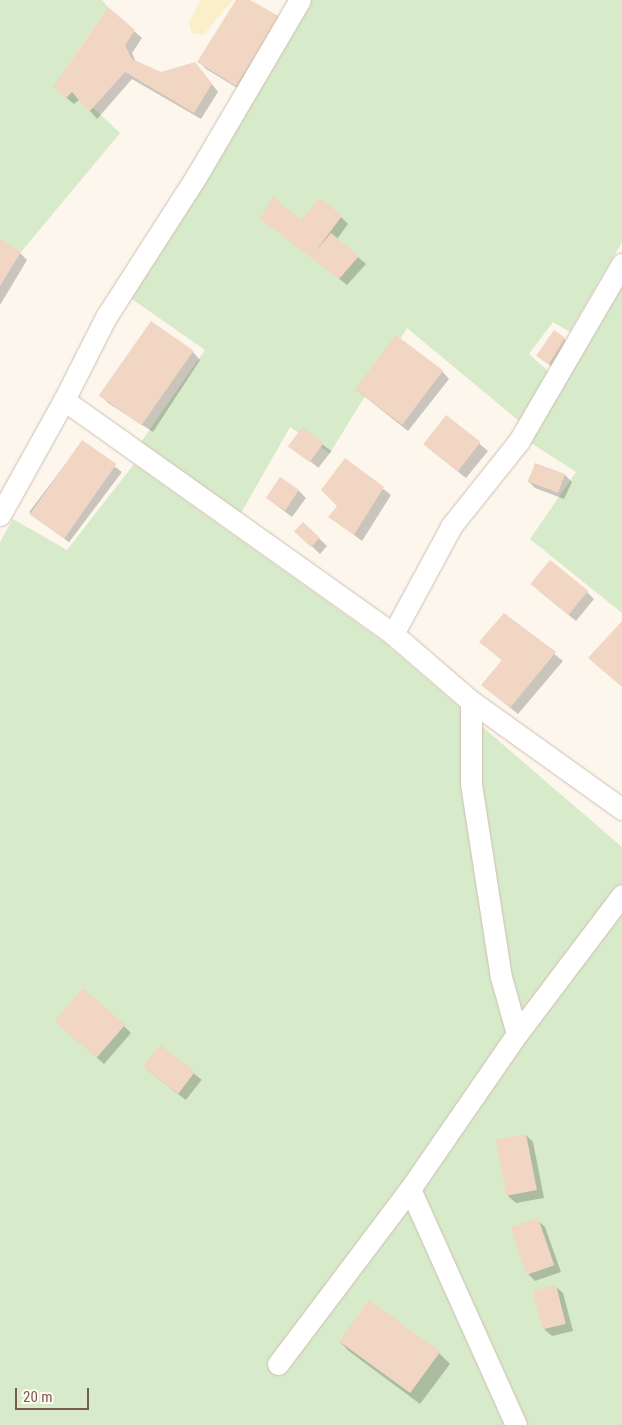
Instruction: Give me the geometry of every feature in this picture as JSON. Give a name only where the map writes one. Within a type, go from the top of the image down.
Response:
[{"type":"street","points":[[0,515],[64,400],[106,316],[196,177],[300,0]]},
{"type":"street","points":[[393,634],[452,525],[519,441],[622,264]]},
{"type":"street","points":[[64,400],[393,634],[471,701],[622,809]]},
{"type":"street","points":[[471,701],[471,784],[501,977],[517,1034]]},
{"type":"street","points":[[278,1364],[410,1189],[517,1034],[622,894]]},
{"type":"street","points":[[410,1189],[516,1425]]},
{"type":"green space","points":[[0,0],[102,0],[108,7],[60,77],[120,133],[21,252],[0,240]]},
{"type":"green space","points":[[307,0],[622,0],[622,242],[570,332],[553,322],[529,354],[550,373],[519,421],[407,328],[330,453],[290,427],[241,513],[141,442],[205,350],[129,297]]},
{"type":"green space","points":[[622,278],[622,613],[530,539],[576,472],[528,441]]},
{"type":"green space","points":[[134,464],[385,643],[622,847],[622,1425],[0,1425],[0,542],[13,519],[67,550]]},
{"type":"sand","points":[[201,0],[233,0],[203,35],[192,33],[189,22]]},
{"type":"building","points":[[236,0],[250,0],[280,17],[236,86],[197,62]]},
{"type":"building","points":[[108,7],[135,30],[125,45],[132,59],[161,72],[195,62],[212,84],[194,113],[125,72],[89,112],[72,92],[66,98],[53,87]]},
{"type":"building","points":[[273,197],[301,220],[320,198],[342,216],[315,252],[331,233],[359,256],[339,279],[260,219]]},
{"type":"building","points":[[0,239],[21,252],[0,286]]},
{"type":"building","points":[[151,321],[194,351],[141,425],[99,396]]},
{"type":"building","points":[[554,330],[565,338],[549,364],[536,356]]},
{"type":"building","points":[[396,335],[443,371],[402,425],[355,389]]},
{"type":"building","points":[[446,415],[481,442],[458,471],[423,444]]},
{"type":"building","points":[[302,427],[324,443],[310,462],[288,446]]},
{"type":"building","points":[[82,440],[116,464],[64,539],[30,515]]},
{"type":"building","points":[[345,458],[384,487],[354,535],[328,517],[337,506],[321,490]]},
{"type":"building","points":[[535,463],[565,474],[558,493],[528,482]]},
{"type":"building","points":[[280,477],[299,490],[285,511],[266,498]]},
{"type":"building","points":[[303,522],[320,538],[311,547],[294,532]]},
{"type":"building","points":[[550,560],[588,591],[569,615],[530,584]]},
{"type":"building","points":[[504,613],[556,652],[510,708],[481,685],[502,660],[479,642]]},
{"type":"building","points":[[622,621],[622,687],[588,658]]},
{"type":"building","points":[[83,988],[125,1025],[96,1058],[54,1021]]},
{"type":"building","points":[[160,1045],[195,1071],[178,1094],[143,1067]]},
{"type":"building","points":[[526,1134],[537,1190],[506,1196],[496,1140]]},
{"type":"building","points":[[538,1218],[554,1265],[527,1275],[511,1227]]},
{"type":"building","points":[[556,1285],[566,1324],[542,1330],[533,1291]]},
{"type":"building","points":[[369,1300],[440,1352],[410,1393],[339,1341]]}]
